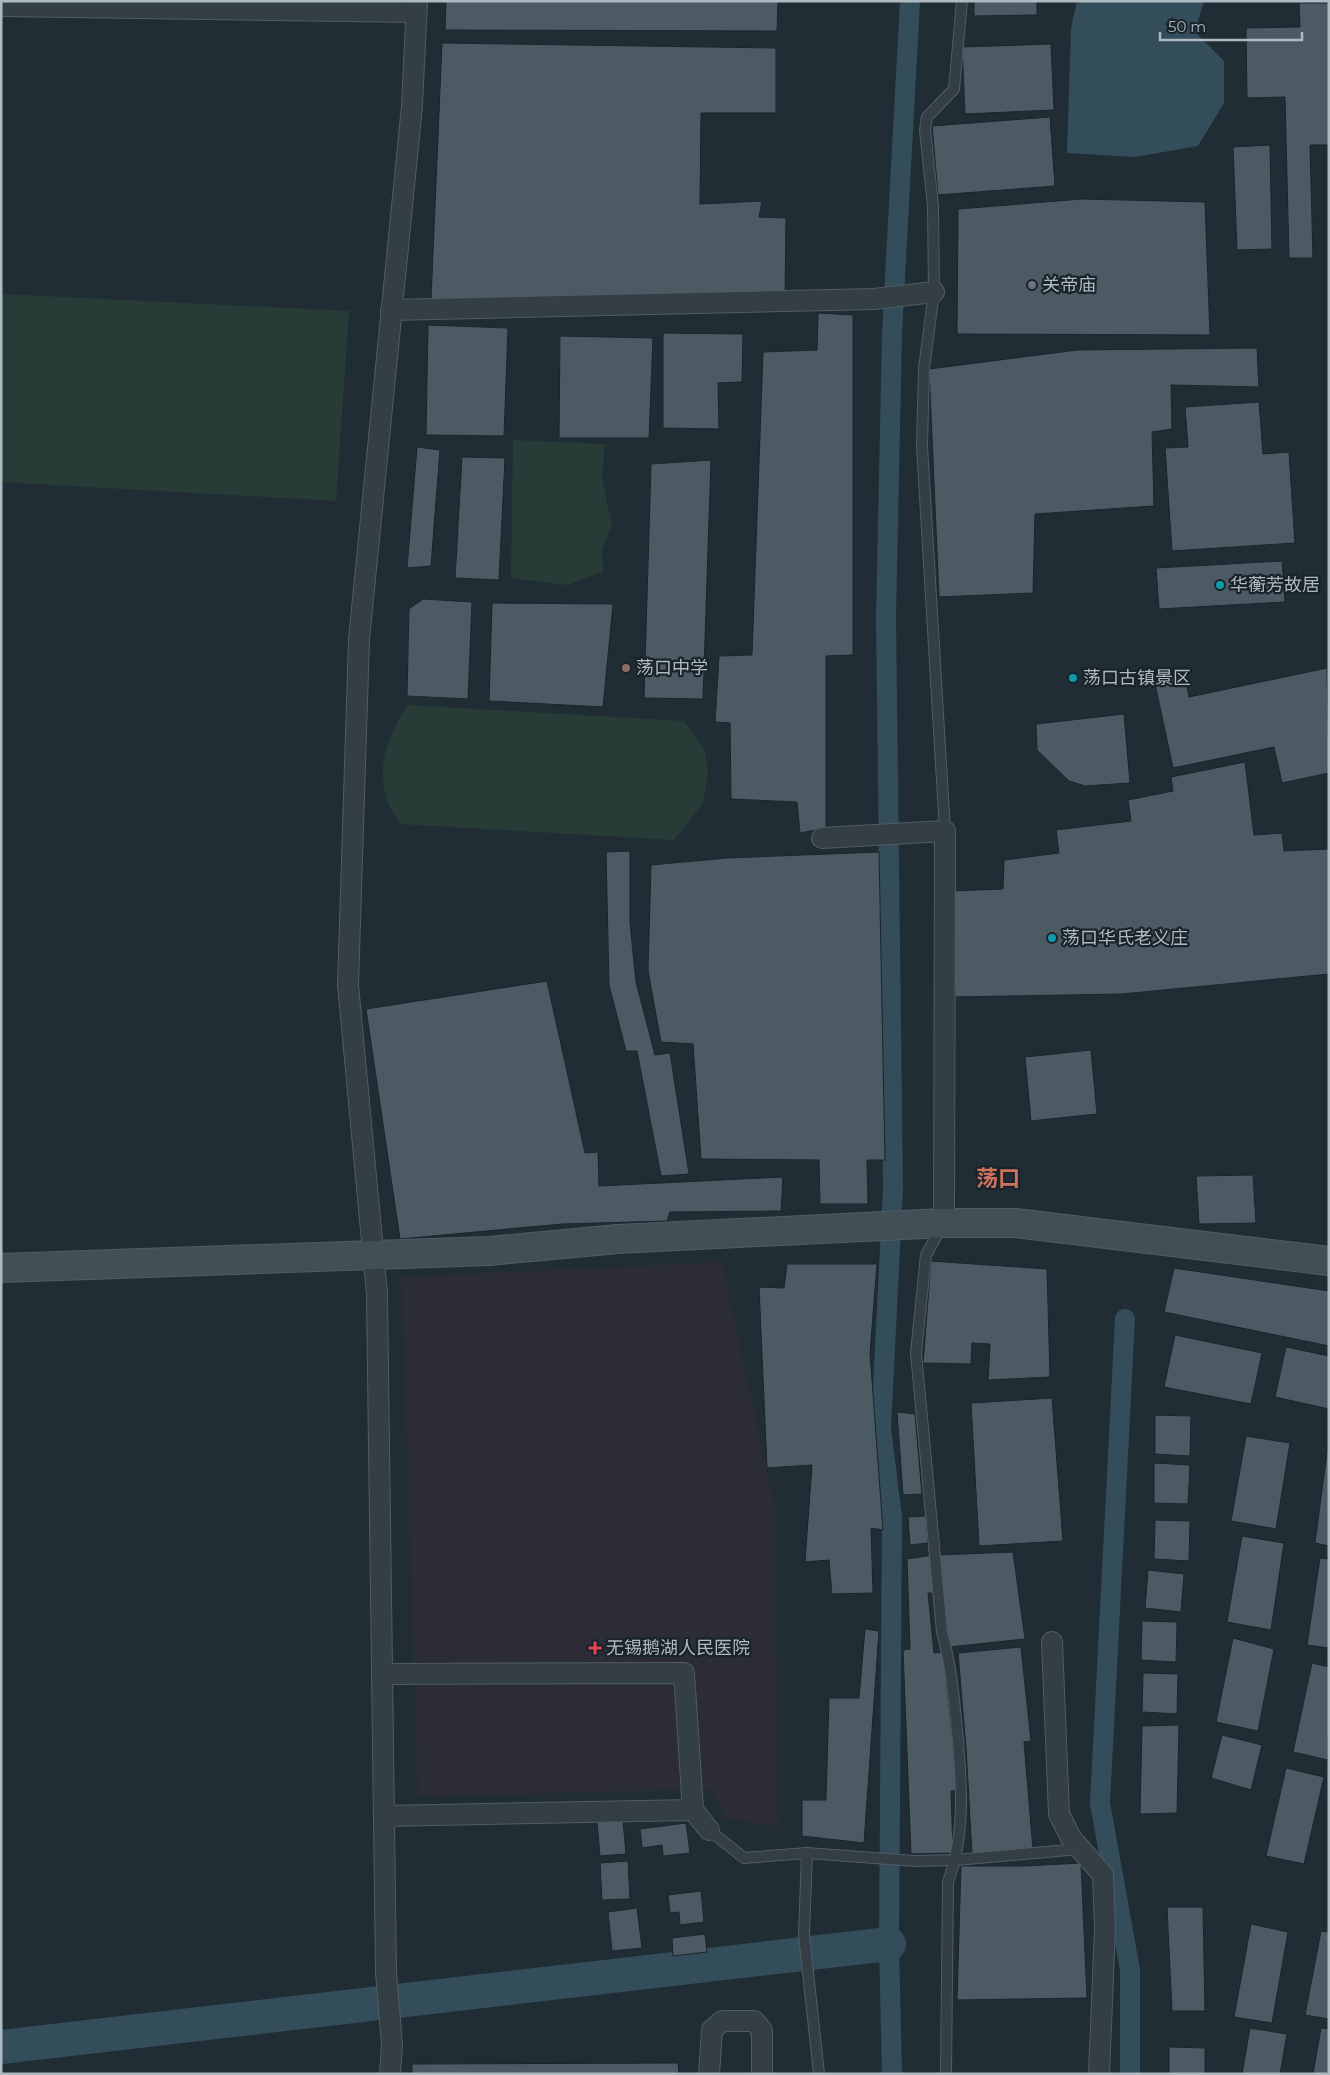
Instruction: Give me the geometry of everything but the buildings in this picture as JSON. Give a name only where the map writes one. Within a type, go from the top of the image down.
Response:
[{"type":"street","points":[[1,6],[416,7],[412,106],[359,640],[348,985],[377,1294],[386,1972],[392,2045],[390,2074]]},
{"type":"street","points":[[391,310],[874,299],[934,292]]},
{"type":"street","points":[[822,838],[945,831],[935,1223]]},
{"type":"street","points":[[1,1268],[489,1251],[618,1239],[935,1223],[1015,1223],[1329,1261]]},
{"type":"street","points":[[1052,1642],[1059,1814],[1071,1838],[1103,1875],[1105,1928],[1099,2074]]},
{"type":"street","points":[[382,1674],[684,1673],[693,1810],[709,1830]]},
{"type":"street","points":[[384,1816],[693,1810]]},
{"type":"street","points":[[709,2074],[712,2030],[722,2021],[754,2021],[762,2030],[762,2074]]},
{"type":"lane","points":[[945,831],[922,446],[924,368],[934,292],[933,206],[925,130],[927,117],[954,89],[962,1]]},
{"type":"lane","points":[[935,1223],[926,1255],[916,1353],[942,1632],[949,1658],[961,1775],[956,1860],[948,1882],[946,2074]]},
{"type":"lane","points":[[709,1830],[744,1858],[807,1854],[915,1861],[956,1860],[1080,1848]]},
{"type":"lane","points":[[807,1854],[804,1935],[818,2074]]},
{"type":"shaded area","name":"无锡鹅湖人民医院","points":[[724,1262],[729,1296],[775,1507],[778,1827],[726,1819],[710,1789],[418,1797],[401,1277]]},
{"type":"green space","points":[[1,294],[349,311],[336,501],[1,482]]},
{"type":"green space","points":[[513,440],[605,444],[602,478],[612,526],[602,549],[603,572],[567,585],[511,578]]},
{"type":"green space","points":[[408,705],[684,721],[705,751],[708,775],[703,803],[674,840],[401,824],[387,800],[383,772],[386,748],[390,737]]},
{"type":"water","points":[[1077,1],[1204,1],[1195,32],[1224,61],[1224,103],[1198,146],[1135,157],[1067,153],[1071,28]]},
{"type":"waterway","points":[[892,2074],[889,1944],[892,1517],[881,1428],[893,1189],[886,618],[892,333],[910,1]]},
{"type":"waterway","points":[[1125,1319],[1100,1803],[1130,1970],[1130,2074]]},
{"type":"waterway","points":[[1,2047],[889,1944]]},
{"type":"place","name":"关帝庙","points":[[1032,285]]},
{"type":"place","name":"华蘅芳故居","points":[[1220,585]]},
{"type":"place","name":"荡口中学","points":[[626,668]]},
{"type":"place","name":"荡口古镇景区","points":[[1073,678]]},
{"type":"place","name":"荡口华氏老义庄","points":[[1052,938]]},
{"type":"place","name":"无锡鹅湖人民医院","points":[[595,1648]]},
{"type":"district","name":"荡口","points":[[998,1178]]}]
